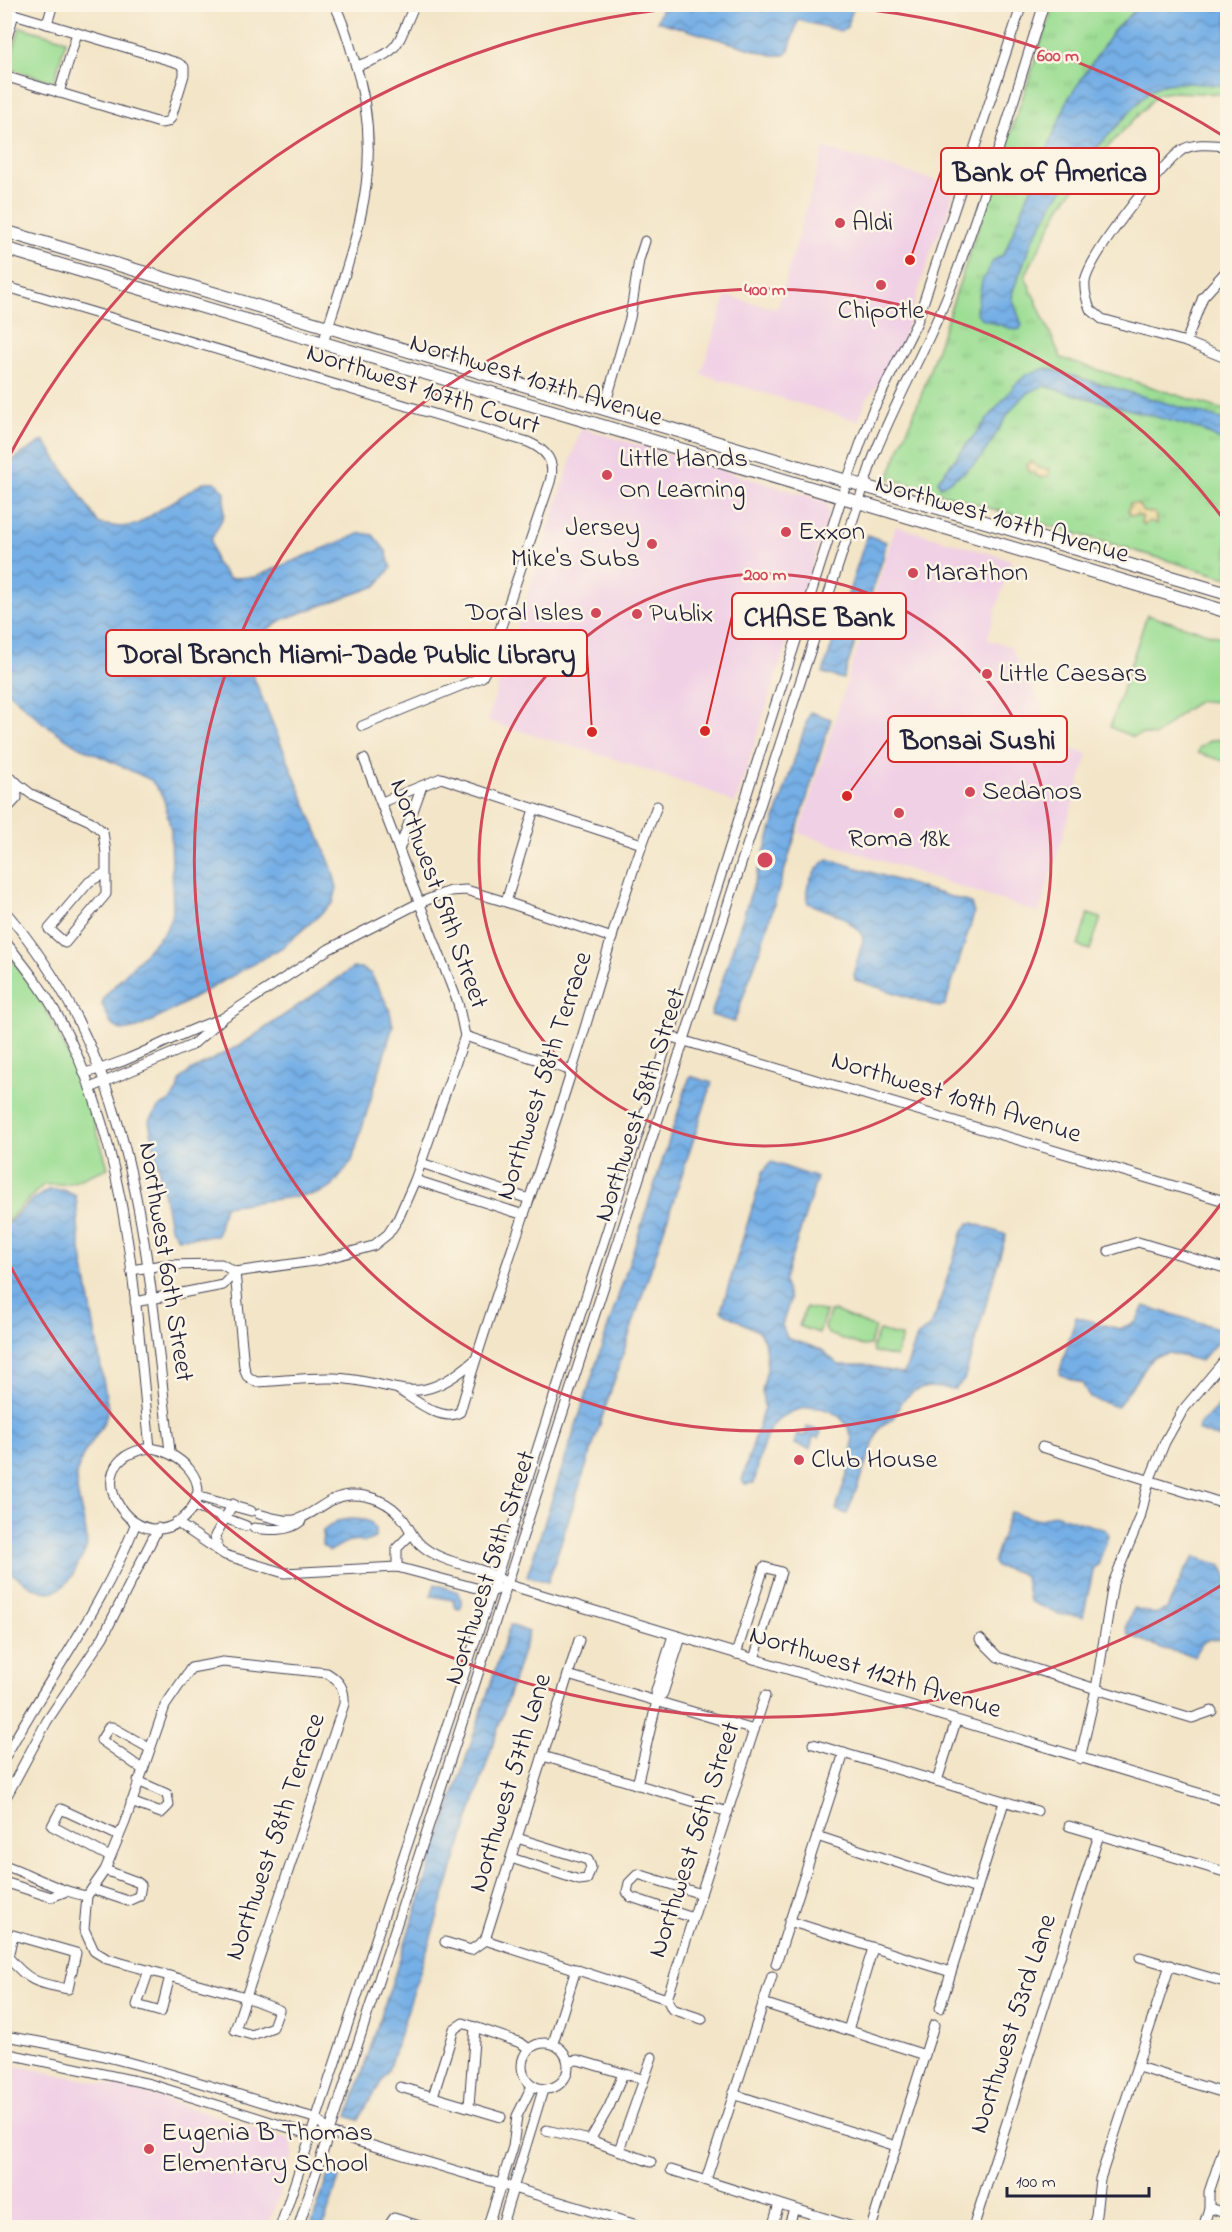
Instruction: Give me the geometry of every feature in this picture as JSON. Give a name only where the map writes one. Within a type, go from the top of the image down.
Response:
[{"type":"main road","name":"Northwest 107th Avenue","points":[[4,231],[1227,594]]},
{"type":"main road","name":"Northwest 107th Avenue","points":[[4,248],[1227,612]]},
{"type":"street","points":[[46,24],[52,4]]},
{"type":"street","points":[[323,343],[364,207],[368,182],[369,128],[356,66],[334,4]]},
{"type":"street","points":[[356,66],[381,59],[397,46],[404,36],[415,4]]},
{"type":"street","name":"Northwest 58th Street","points":[[280,2228],[497,1575],[847,481],[872,412],[918,322],[1022,4]]},
{"type":"street","name":"Northwest 58th Street","points":[[298,2228],[509,1585],[863,486],[894,404],[927,340],[957,273],[1044,4]]},
{"type":"street","points":[[4,48],[9,13],[183,67],[184,75],[171,118],[167,122],[160,123],[4,76]]},
{"type":"street","points":[[59,93],[77,33]]},
{"type":"street","points":[[1227,146],[1205,145],[1184,150],[1170,162],[1101,245],[1085,281],[1089,309],[1102,319],[1186,342],[1227,359]]},
{"type":"street","points":[[604,409],[630,318],[639,260],[645,241]]},
{"type":"street","points":[[1186,342],[1203,297],[1227,269]]},
{"type":"street","name":"Northwest 107th Court","points":[[4,286],[528,441],[540,447],[548,456],[552,465],[550,482],[482,677],[362,726]]},
{"type":"street","name":"Northwest 59th Street","points":[[235,1272],[321,1260],[373,1246],[388,1234],[398,1219],[415,1180],[465,1036],[458,1003],[364,759]]},
{"type":"street","points":[[4,773],[43,801],[99,826],[105,843],[107,890],[104,898],[64,943],[49,928],[89,882],[105,873]]},
{"type":"street","points":[[382,802],[441,778],[642,844]]},
{"type":"street","points":[[4,781],[16,782]]},
{"type":"street","points":[[4,812],[17,798],[16,782]]},
{"type":"street","points":[[399,850],[422,786]]},
{"type":"street","name":"Northwest 58th Terrace","points":[[399,1390],[443,1415],[453,1417],[460,1412],[475,1360],[572,1071],[642,844],[657,806]]},
{"type":"street","points":[[506,902],[534,809]]},
{"type":"street","points":[[90,1088],[192,1045],[223,1018],[328,949],[419,903],[450,891],[466,890],[612,938]]},
{"type":"street","name":"Northwest 60th Street","points":[[4,910],[60,987],[101,1069],[105,1082],[134,1180],[170,1451]]},
{"type":"street","name":"Northwest 60th Street","points":[[4,940],[51,1004],[84,1073],[117,1179],[135,1302],[150,1448]]},
{"type":"street","points":[[84,1073],[148,1051],[183,1031],[223,1018]]},
{"type":"street","points":[[465,1036],[572,1071]]},
{"type":"street","name":"Northwest 109th Avenue","points":[[671,1037],[1227,1202]]},
{"type":"street","points":[[421,1163],[530,1199]]},
{"type":"street","points":[[415,1180],[524,1215]]},
{"type":"street","points":[[1109,1251],[1138,1242],[1227,1269]]},
{"type":"street","points":[[131,1270],[147,1267],[221,1264],[235,1272]]},
{"type":"street","points":[[135,1302],[151,1301],[223,1286],[235,1272]]},
{"type":"street","points":[[235,1272],[244,1367],[247,1376],[256,1382],[335,1378],[399,1390],[419,1391],[438,1386],[475,1360]]},
{"type":"street","points":[[1080,1759],[1096,1689],[1113,1583],[1140,1518],[1149,1481],[1165,1442],[1183,1410],[1227,1356]]},
{"type":"street","points":[[1042,1447],[1227,1505]]},
{"type":"street","points":[[150,1448],[170,1451],[186,1463],[192,1473],[196,1496],[193,1506],[183,1519],[158,1528],[136,1523],[117,1506],[111,1483],[118,1464],[129,1454],[150,1448]]},
{"type":"street","name":"Northwest 112th Avenue","points":[[196,1496],[233,1504],[278,1519],[295,1520],[330,1500],[348,1495],[368,1496],[386,1504],[402,1518],[411,1534],[437,1555],[497,1575],[509,1585],[1227,1802]]},
{"type":"street","points":[[218,1550],[214,1536],[233,1504]]},
{"type":"street","name":"Northwest 112th Avenue","points":[[193,1506],[250,1527],[274,1531],[296,1525],[312,1511]]},
{"type":"street","points":[[176,1522],[218,1550],[257,1566],[284,1573],[397,1567],[491,1592],[509,1585]]},
{"type":"street","points":[[4,1759],[28,1714],[84,1630],[136,1523]]},
{"type":"street","points":[[4,1801],[48,1721],[103,1637],[158,1528]]},
{"type":"street","points":[[397,1567],[397,1548],[411,1534]]},
{"type":"street","points":[[736,1654],[764,1567],[781,1572],[754,1659]]},
{"type":"street","points":[[637,1785],[657,1701],[656,1691],[666,1670],[677,1636]]},
{"type":"street","points":[[980,1639],[998,1657],[1096,1689],[1192,1718],[1212,1711]]},
{"type":"street","name":"Northwest 57th Lane","points":[[485,1940],[579,1640]]},
{"type":"street","name":"Northwest 58th Terrace","points":[[149,1748],[165,1706],[191,1668],[223,1662],[327,1673],[335,1678],[345,1691],[344,1704],[246,1997],[235,2030],[252,2035],[273,2027],[279,2010],[246,1997]]},
{"type":"street","points":[[568,1675],[754,1730]]},
{"type":"street","name":"Northwest 56th Street","points":[[667,1999],[765,1696]]},
{"type":"street","points":[[937,1781],[956,1721]]},
{"type":"street","points":[[142,1769],[101,1740],[109,1727],[112,1726],[149,1748],[142,1769],[131,1802],[119,1836],[105,1870],[90,1892],[84,1929],[87,1939],[94,1951],[107,1959],[246,1997]]},
{"type":"street","points":[[813,1744],[1037,1811]]},
{"type":"street","points":[[776,1964],[844,1753]]},
{"type":"street","points":[[543,1756],[728,1812]]},
{"type":"street","points":[[131,1802],[161,1813],[169,1804],[166,1794],[138,1781]]},
{"type":"street","points":[[940,2008],[1004,1802]]},
{"type":"street","points":[[110,1857],[52,1826],[61,1809],[119,1836]]},
{"type":"street","points":[[1069,1826],[1227,1873]]},
{"type":"street","name":"Northwest 53rd Lane","points":[[973,2228],[1100,1835]]},
{"type":"street","points":[[817,1836],[977,1889]]},
{"type":"street","points":[[511,1858],[579,1880],[586,1880],[590,1873],[588,1860],[517,1838]]},
{"type":"street","points":[[4,1865],[31,1875],[64,1892]]},
{"type":"street","points":[[4,1882],[51,1897],[64,1892],[90,1892],[129,1901],[138,1896],[141,1885],[105,1870]]},
{"type":"street","points":[[693,1917],[631,1897],[627,1892],[629,1883],[638,1874],[701,1894]]},
{"type":"street","points":[[789,1921],[951,1972]]},
{"type":"street","points":[[76,1953],[13,1935],[8,1957],[25,1977],[38,1983],[68,1989],[76,1953],[87,1939]]},
{"type":"street","points":[[445,1942],[471,1950],[485,1940],[667,1999],[672,2009],[702,2019]]},
{"type":"street","points":[[848,2030],[873,1948]]},
{"type":"street","points":[[1140,1957],[1227,1983]]},
{"type":"street","points":[[1092,2228],[1096,2215],[1100,2179],[1170,1965]]},
{"type":"street","points":[[553,2043],[576,1969]]},
{"type":"street","points":[[148,1970],[137,2006],[161,2012],[170,1976]]},
{"type":"street","points":[[705,2180],[772,1976]]},
{"type":"street","points":[[763,2003],[925,2055]]},
{"type":"street","points":[[433,2096],[454,2029],[459,2024],[475,2027],[520,2043],[529,2049]]},
{"type":"street","points":[[871,2228],[934,2025]]},
{"type":"street","points":[[469,2106],[475,2027]]},
{"type":"street","points":[[4,2036],[131,2061],[317,2119],[330,2133]]},
{"type":"street","points":[[544,2042],[553,2043],[566,2053],[569,2061],[568,2072],[563,2082],[554,2088],[543,2090],[532,2086],[525,2078],[522,2068],[523,2058],[529,2049],[544,2042]]},
{"type":"street","points":[[4,2053],[113,2075],[312,2135],[330,2133],[647,2228]]},
{"type":"street","points":[[619,2150],[642,2079],[652,2057]]},
{"type":"street","points":[[569,2061],[578,2060],[642,2079]]},
{"type":"street","points":[[113,2075],[117,2068],[131,2061]]},
{"type":"street","points":[[1138,2067],[1227,2094]]},
{"type":"street","points":[[590,2140],[609,2108],[623,2074]]},
{"type":"street","points":[[487,2228],[513,2147],[516,2122],[532,2086]]},
{"type":"street","points":[[400,2087],[501,2117]]},
{"type":"street","points":[[501,2228],[543,2090]]},
{"type":"street","points":[[733,2094],[896,2146]]},
{"type":"street","points":[[522,2108],[535,2112]]},
{"type":"street","points":[[546,2130],[590,2140],[651,2162]]},
{"type":"street","points":[[1203,2228],[1209,2208],[1209,2192],[1227,2135]]},
{"type":"street","points":[[671,2170],[856,2228]]},
{"type":"street","points":[[772,2228],[779,2204]]},
{"type":"street","points":[[1209,2208],[1227,2214]]},
{"type":"street","points":[[788,2228],[794,2209]]},
{"type":"street","points":[[387,2228],[394,2218],[426,2228]]},
{"type":"shaded area","points":[[824,148],[954,186],[947,219],[935,240],[903,338],[892,363],[867,399],[858,421],[701,374],[726,296],[777,309]]},
{"type":"shaded area","points":[[581,428],[824,501],[828,505],[829,513],[735,804],[712,792],[617,760],[487,721]]},
{"type":"shaded area","points":[[896,526],[1011,560],[987,640],[1010,646],[1044,710],[1036,737],[1088,754],[1039,913],[799,833]]},
{"type":"shaded area","name":"Eugenia B Thomas Elementary School","points":[[5,2064],[131,2089],[291,2140],[293,2153],[268,2227],[5,2227]]},
{"type":"green space","points":[[1054,5],[1227,5],[1227,94],[1171,92],[1158,94],[1105,150],[1062,204],[1025,276],[1061,358],[1227,411],[1227,578],[888,478],[922,393]]},
{"type":"green space","points":[[20,27],[66,40],[54,82],[8,68]]},
{"type":"green space","points":[[1147,615],[1227,639],[1227,702],[1199,701],[1155,736],[1142,734],[1133,737],[1110,727]]},
{"type":"green space","points":[[1227,739],[1227,762],[1198,753],[1199,748],[1211,740]]},
{"type":"green space","points":[[1088,914],[1101,918],[1090,950],[1078,946]]},
{"type":"green space","points":[[5,949],[40,999],[64,1045],[88,1105],[108,1168],[68,1184],[43,1185],[5,1223]]},
{"type":"green space","points":[[806,1307],[826,1312],[819,1333],[799,1326]]},
{"type":"green space","points":[[835,1311],[875,1328],[870,1345],[863,1346],[828,1334],[825,1328],[830,1312]]},
{"type":"green space","points":[[879,1331],[902,1337],[896,1357],[874,1352],[872,1347]]},
{"type":"sand","points":[[1031,461],[1038,468],[1050,469],[1049,476],[1041,478],[1028,470],[1027,465]]},
{"type":"sand","points":[[1130,503],[1138,504],[1143,512],[1155,513],[1157,524],[1150,521],[1144,525],[1141,522],[1142,516],[1130,515],[1128,511]]},
{"type":"water","points":[[663,4],[860,5],[853,8],[847,27],[841,31],[798,20],[789,50],[785,55],[772,55],[657,21]]},
{"type":"water","points":[[1142,4],[1227,5],[1227,85],[1176,83],[1157,86],[1149,91],[1096,149],[1055,200],[1032,241],[1012,298],[1022,325],[1020,329],[1015,330],[982,319],[976,312],[982,281],[993,261],[1004,254],[1068,99],[1114,30]]},
{"type":"water","points":[[1046,368],[1221,419],[1227,423],[1227,444],[1200,429],[1044,386],[1023,397],[1014,406],[977,461],[962,474],[940,486],[938,480],[1015,385],[1026,375]]},
{"type":"water","points":[[44,440],[99,524],[120,527],[136,525],[204,482],[215,482],[225,492],[224,515],[211,540],[215,562],[229,578],[255,577],[361,533],[373,535],[386,551],[391,568],[376,586],[284,619],[253,638],[247,661],[332,868],[337,888],[333,903],[283,947],[160,1017],[137,1028],[122,1031],[111,1024],[102,1004],[105,996],[166,930],[173,911],[171,830],[163,796],[151,780],[76,745],[42,722],[5,689],[5,465]]},
{"type":"water","points":[[867,535],[886,542],[883,558],[843,679],[823,673]]},
{"type":"water","points":[[810,712],[831,719],[761,947],[734,1022],[711,1015]]},
{"type":"water","points":[[828,859],[971,903],[974,914],[945,1005],[939,1007],[855,980],[854,972],[863,940],[861,932],[841,916],[808,903],[807,890],[811,878]]},
{"type":"water","points":[[353,968],[361,968],[371,974],[389,1008],[393,1026],[352,1161],[332,1187],[317,1194],[224,1206],[217,1236],[178,1238],[170,1227],[149,1121],[159,1107],[170,1101],[178,1090],[181,1079],[190,1071],[242,1044]]},
{"type":"water","points":[[690,1076],[712,1083],[548,1582],[527,1576]]},
{"type":"water","points":[[771,1162],[817,1178],[784,1281],[790,1300],[782,1325],[787,1338],[822,1350],[839,1365],[866,1365],[904,1374],[917,1337],[931,1325],[935,1316],[963,1230],[969,1223],[973,1223],[1006,1235],[964,1380],[955,1389],[928,1387],[914,1391],[903,1400],[894,1417],[879,1429],[847,1514],[836,1510],[850,1464],[852,1439],[848,1427],[831,1411],[808,1408],[785,1415],[775,1423],[767,1435],[754,1483],[744,1484],[742,1480],[764,1408],[762,1391],[767,1369],[766,1354],[764,1340],[759,1332],[721,1311],[763,1172]]},
{"type":"water","points":[[48,1190],[63,1190],[76,1196],[79,1237],[108,1409],[102,1426],[79,1464],[77,1474],[77,1490],[86,1534],[86,1548],[69,1580],[61,1588],[53,1591],[35,1588],[4,1568],[5,1226],[32,1200]]},
{"type":"water","points":[[1144,1306],[1225,1330],[1225,1333],[1201,1361],[1169,1353],[1153,1357],[1117,1407],[1090,1398],[1082,1383],[1059,1374],[1076,1317],[1119,1329],[1136,1322]]},
{"type":"water","points":[[1227,1397],[1227,1442],[1198,1430],[1199,1425]]},
{"type":"water","points":[[807,1427],[821,1431],[819,1438],[813,1437],[810,1449],[794,1444],[797,1434],[805,1436]]},
{"type":"water","points":[[1010,1512],[1039,1520],[1054,1514],[1106,1530],[1108,1536],[1098,1565],[1094,1567],[1083,1617],[1058,1614],[1029,1601],[1025,1577],[1018,1572],[995,1566],[993,1562]]},
{"type":"water","points":[[365,1520],[372,1524],[375,1538],[366,1542],[355,1540],[348,1542],[330,1551],[322,1545],[323,1531],[337,1521]]},
{"type":"water","points":[[1195,1557],[1222,1565],[1227,1576],[1227,1640],[1216,1638],[1207,1640],[1203,1642],[1194,1656],[1164,1649],[1129,1635],[1126,1626],[1134,1608],[1155,1614],[1167,1609],[1185,1570]]},
{"type":"water","points":[[435,1584],[459,1592],[462,1604],[460,1609],[456,1608],[453,1600],[431,1596]]},
{"type":"water","points":[[510,1625],[529,1632],[388,2071],[358,2120],[348,2116]]},
{"type":"water","points":[[329,2172],[340,2175],[323,2227],[311,2227]]},
{"type":"place","name":"Aldi","points":[[840,223]]},
{"type":"place","name":"Bank of America","points":[[910,260]]},
{"type":"place","name":"Chipotle","points":[[881,285]]},
{"type":"place","name":"Little Hands On Learning","points":[[607,475]]},
{"type":"place","name":"Exxon","points":[[786,532]]},
{"type":"place","name":"Jersey Mike's Subs","points":[[652,544]]},
{"type":"place","name":"Marathon","points":[[913,573]]},
{"type":"place","name":"Doral Isles","points":[[596,613]]},
{"type":"place","name":"Publix","points":[[637,614]]},
{"type":"place","name":"Little Caesars","points":[[987,674]]},
{"type":"place","name":"CHASE Bank","points":[[705,731]]},
{"type":"place","name":"Doral Branch Miami-Dade Public Library","points":[[592,732]]},
{"type":"place","name":"Sedanos","points":[[970,792]]},
{"type":"place","name":"Bonsai Sushi","points":[[847,796]]},
{"type":"place","name":"Roma 18k","points":[[899,813]]},
{"type":"place","name":"Club House","points":[[799,1460]]},
{"type":"place","name":"Eugenia B Thomas Elementary School","points":[[149,2149]]}]
